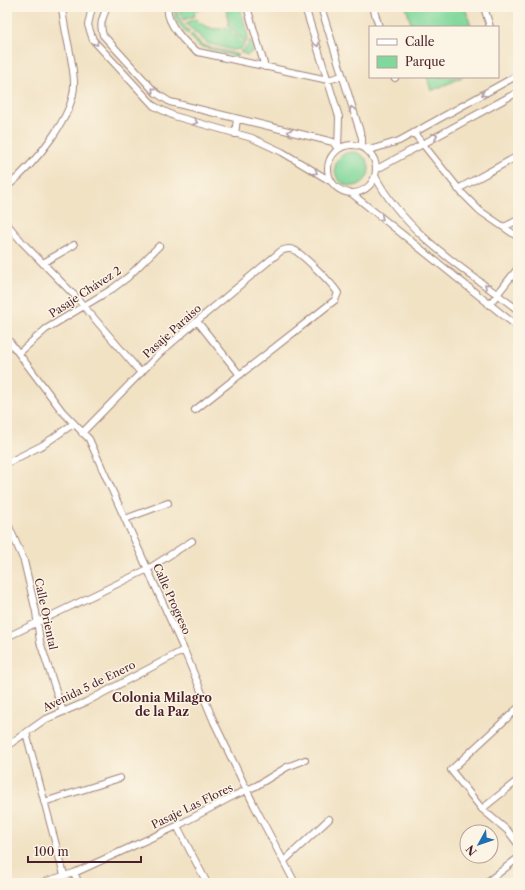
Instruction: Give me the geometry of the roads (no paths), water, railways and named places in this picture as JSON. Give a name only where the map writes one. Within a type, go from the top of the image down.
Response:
[{"type":"street","points":[[7,187],[24,172],[48,144],[72,102],[75,83],[62,7]]},
{"type":"street","points":[[92,7],[89,18],[89,33],[98,47],[154,106],[174,116],[252,138],[282,152],[332,182],[340,190],[351,194],[518,327]]},
{"type":"street","points":[[107,7],[100,28],[103,35],[156,93],[170,102],[333,142],[338,149]]},
{"type":"street","points":[[168,7],[167,14],[171,24],[193,49],[198,52],[265,68],[328,80],[342,76]]},
{"type":"street","points":[[247,7],[265,68]]},
{"type":"street","points":[[305,7],[339,117],[338,149],[329,162],[328,172],[332,182]]},
{"type":"street","points":[[321,7],[362,138],[362,147]]},
{"type":"street","points":[[373,7],[379,26]]},
{"type":"street","points":[[484,7],[490,26]]},
{"type":"street","points":[[122,73],[130,65]]},
{"type":"street","points":[[338,149],[348,145],[373,149],[399,141],[518,75]]},
{"type":"street","points":[[377,169],[518,92]]},
{"type":"street","points":[[235,134],[237,119]]},
{"type":"street","points":[[414,133],[421,144],[458,189],[480,210],[518,237]]},
{"type":"street","points":[[351,194],[362,192],[376,176],[377,169],[371,154],[362,147]]},
{"type":"street","points":[[458,189],[518,156]]},
{"type":"street","points":[[376,176],[383,191],[412,227],[518,310]]},
{"type":"street","points":[[504,227],[518,220]]},
{"type":"street","points":[[7,224],[22,242],[84,306],[141,373]]},
{"type":"street","points":[[43,263],[74,245]]},
{"type":"street","name":"Pasaje Chávez 2","points":[[19,353],[46,329],[128,277],[159,246]]},
{"type":"street","name":"Pasaje Paraíso","points":[[82,432],[197,320],[281,251],[285,249],[295,250],[333,285],[338,293],[335,300],[240,375]]},
{"type":"street","points":[[490,305],[518,268]]},
{"type":"street","points":[[195,410],[240,375],[197,320]]},
{"type":"street","name":"Calle Progreso","points":[[7,338],[73,424],[88,439],[148,569],[205,702],[247,790],[295,883]]},
{"type":"street","points":[[7,463],[43,445],[73,424]]},
{"type":"street","points":[[125,519],[168,503]]},
{"type":"street","name":"Calle Oriental","points":[[7,522],[24,561],[38,621],[40,642],[63,712]]},
{"type":"street","points":[[7,637],[148,569],[192,541]]},
{"type":"street","name":"Avenida 5 de Enero","points":[[8,744],[44,720],[86,702],[184,650]]},
{"type":"street","points":[[518,708],[451,770],[482,809],[508,831],[518,844]]},
{"type":"street","points":[[26,733],[64,875]]},
{"type":"street","name":"Pasaje Las Flores","points":[[40,883],[74,873],[177,826],[247,790],[286,767],[305,760]]},
{"type":"street","points":[[44,802],[120,778]]},
{"type":"street","points":[[482,809],[518,780]]},
{"type":"street","points":[[284,861],[329,819]]},
{"type":"street","points":[[177,826],[207,883]]},
{"type":"street","points":[[486,883],[518,858]]},
{"type":"street","points":[[74,873],[79,883]]},
{"type":"district","name":"Colonia Milagro de la Paz","points":[[162,704]]}]
